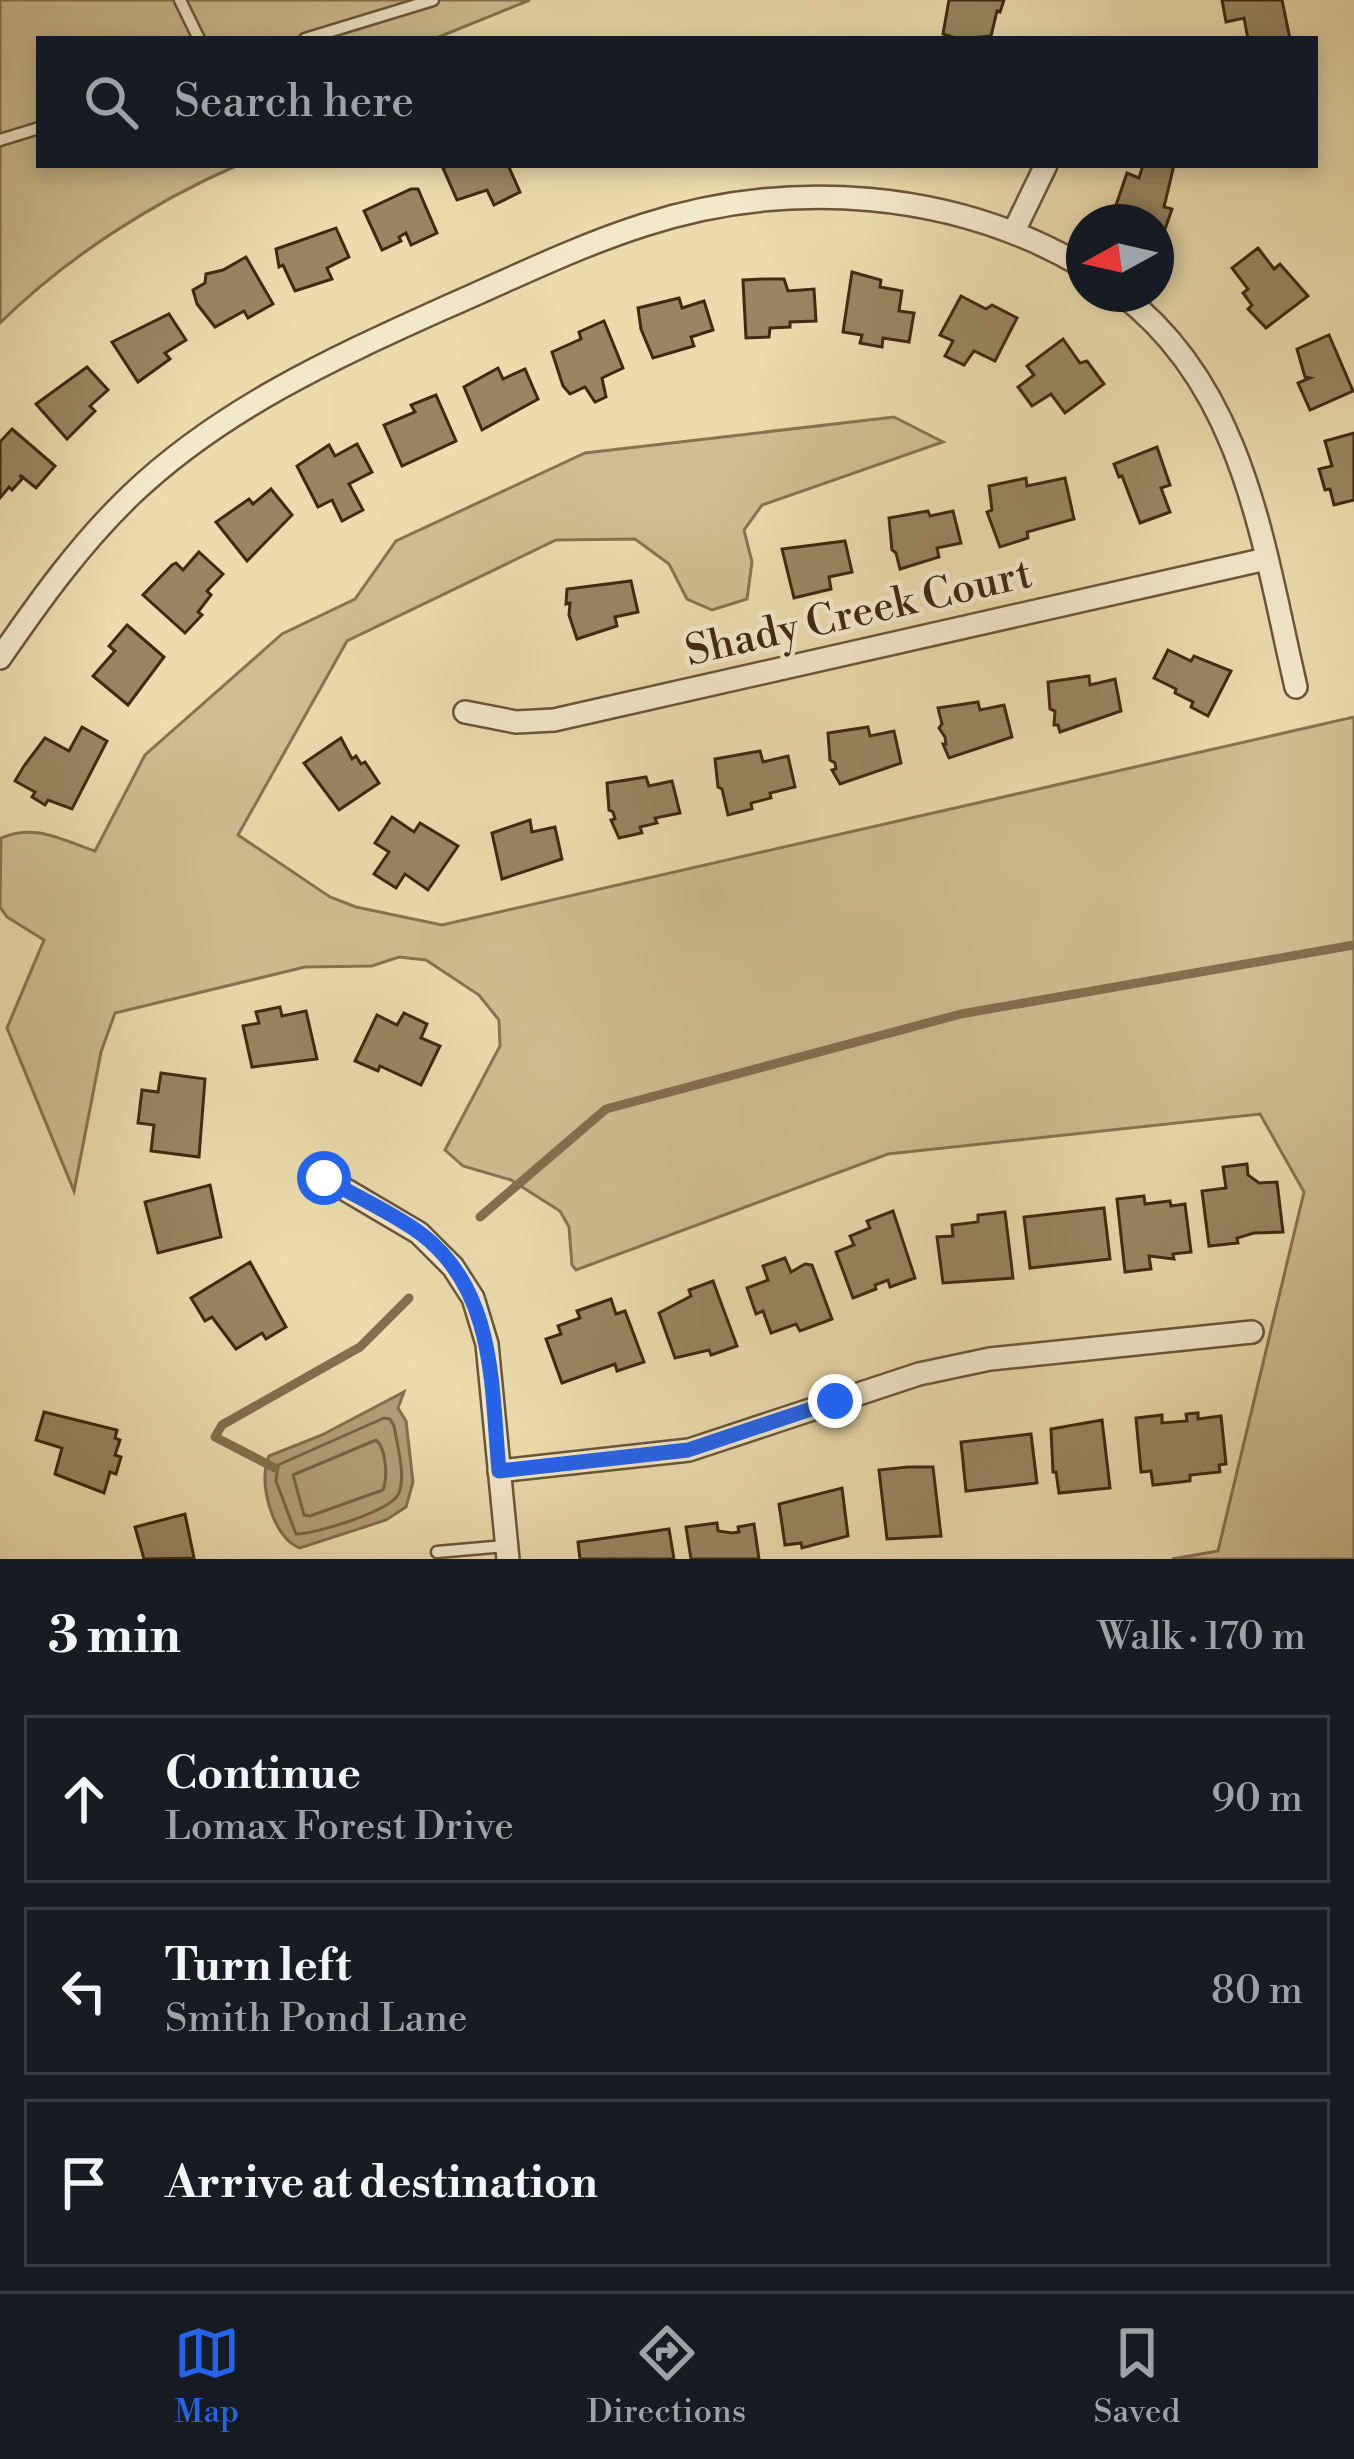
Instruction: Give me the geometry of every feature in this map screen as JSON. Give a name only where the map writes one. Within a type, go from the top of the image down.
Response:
[{"type":"street","points":[[1014,231],[1045,168]]},
{"type":"street","points":[[0,658],[50,586],[133,494],[252,403],[319,364],[590,244],[708,209],[822,198],[902,202],[962,214],[1014,231],[1066,258]]},
{"type":"street","points":[[1140,312],[1170,340],[1202,383],[1228,430],[1250,490],[1296,687]]},
{"type":"street","name":"Shady Creek Court","points":[[465,712],[516,722],[554,720],[1266,560]]},
{"type":"street","points":[[324,1178],[419,1233],[442,1253],[466,1285],[485,1330],[507,1553]]},
{"type":"street","points":[[499,1471],[688,1450],[874,1388],[971,1363],[1252,1332]]},
{"type":"lane","points":[[180,0],[198,36]]},
{"type":"lane","points":[[315,36],[433,0]]},
{"type":"lane","points":[[0,140],[36,129]]},
{"type":"lane","points":[[437,1552],[507,1553]]},
{"type":"shaded area","points":[[0,0],[530,0],[441,36],[36,36],[36,168],[232,168],[112,233],[0,323]]},
{"type":"shaded area","points":[[894,417],[943,442],[762,505],[744,530],[752,562],[747,599],[712,610],[687,599],[669,564],[635,539],[556,540],[347,641],[238,835],[330,897],[442,925],[1354,717],[1354,1559],[1172,1559],[1218,1551],[1304,1192],[1260,1114],[888,1154],[576,1270],[569,1227],[560,1211],[511,1180],[463,1166],[445,1150],[500,1046],[499,1020],[479,995],[426,960],[399,957],[372,966],[305,967],[115,1013],[101,1052],[74,1191],[7,1028],[44,940],[7,917],[0,907],[1,838],[37,833],[95,851],[145,755],[282,634],[355,599],[396,541],[585,453]]},
{"type":"water","points":[[404,1392],[398,1408],[406,1421],[413,1482],[406,1507],[386,1520],[300,1548],[290,1542],[275,1522],[266,1494],[269,1456],[322,1435]]},
{"type":"building","points":[[949,0],[1004,0],[991,36],[943,34]]},
{"type":"building","points":[[1222,0],[1282,0],[1289,36],[1247,36],[1244,18],[1226,22]]},
{"type":"building","points":[[443,168],[509,168],[520,192],[494,205],[487,190],[457,200]]},
{"type":"building","points":[[1142,168],[1173,168],[1165,204],[1116,204],[1127,173],[1139,178]]},
{"type":"building","points":[[418,189],[437,233],[411,245],[406,233],[399,237],[401,241],[382,250],[364,211]]},
{"type":"building","points":[[336,228],[349,257],[327,268],[332,279],[295,291],[283,265],[279,267],[276,249]]},
{"type":"building","points":[[1258,248],[1274,269],[1280,264],[1308,296],[1266,328],[1248,309],[1252,305],[1243,293],[1248,289],[1232,268]]},
{"type":"building","points":[[246,257],[273,304],[248,318],[244,311],[215,327],[197,304],[193,290],[205,283],[206,274]]},
{"type":"building","points":[[852,272],[881,280],[880,287],[902,291],[899,311],[914,313],[909,342],[883,338],[882,347],[860,343],[862,335],[843,332]]},
{"type":"building","points":[[784,279],[788,291],[814,289],[816,321],[790,322],[790,327],[770,328],[769,337],[746,338],[743,280]]},
{"type":"building","points":[[961,296],[1017,318],[995,361],[974,351],[964,365],[945,356],[953,341],[940,335]]},
{"type":"building","points":[[679,298],[682,308],[704,301],[713,330],[691,337],[694,346],[653,358],[638,308]]},
{"type":"building","points":[[169,314],[186,340],[165,353],[170,359],[138,382],[112,342]]},
{"type":"building","points":[[604,321],[623,368],[602,378],[606,397],[595,402],[585,387],[570,394],[563,386],[552,352],[581,339],[579,332]]},
{"type":"building","points":[[1329,335],[1353,391],[1310,410],[1298,383],[1310,378],[1305,377],[1297,349]]},
{"type":"building","points":[[1063,339],[1104,384],[1065,413],[1051,394],[1032,406],[1018,387],[1034,375],[1027,366]]},
{"type":"building","points":[[87,367],[108,390],[67,439],[36,404]]},
{"type":"building","points":[[498,368],[503,379],[525,369],[538,399],[482,430],[464,387]]},
{"type":"building","points":[[436,395],[456,441],[402,466],[384,425],[415,412],[411,405]]},
{"type":"building","points":[[12,429],[55,466],[36,488],[20,475],[22,479],[0,498],[0,442]]},
{"type":"building","points":[[1354,433],[1354,500],[1334,505],[1319,469],[1332,466],[1325,441]]},
{"type":"building","points":[[357,444],[372,472],[349,484],[363,510],[342,521],[332,500],[318,507],[297,466],[329,445],[335,456]]},
{"type":"building","points":[[1157,447],[1170,485],[1161,488],[1170,512],[1140,523],[1114,464]]},
{"type":"building","points":[[1026,478],[1027,486],[1065,478],[1074,519],[1027,532],[1028,538],[1000,547],[987,512],[992,510],[989,486]]},
{"type":"building","points":[[271,489],[292,515],[247,561],[216,522],[249,499],[253,504]]},
{"type":"building","points":[[928,511],[930,516],[953,511],[961,543],[937,548],[939,557],[900,569],[892,550],[889,518]]},
{"type":"building","points":[[845,541],[852,572],[829,577],[831,589],[794,598],[782,549]]},
{"type":"building","points":[[199,552],[223,574],[207,591],[211,595],[198,612],[202,615],[185,633],[143,595],[172,565],[183,570]]},
{"type":"building","points":[[631,581],[638,612],[615,617],[617,626],[577,639],[570,603],[566,604],[567,589]]},
{"type":"building","points":[[127,625],[164,657],[128,705],[93,676],[115,651],[109,646]]},
{"type":"building","points":[[1168,650],[1231,671],[1208,716],[1191,707],[1193,702],[1175,693],[1176,689],[1154,678]]},
{"type":"building","points":[[1089,676],[1090,685],[1115,679],[1121,711],[1060,732],[1054,725],[1055,711],[1050,709],[1048,682]]},
{"type":"building","points":[[978,702],[980,710],[1004,705],[1012,737],[949,758],[938,708]]},
{"type":"building","points":[[82,727],[107,741],[72,809],[48,800],[45,805],[32,797],[35,792],[15,781],[45,738],[69,751]]},
{"type":"building","points":[[868,727],[870,736],[894,731],[901,763],[840,784],[832,770],[836,769],[830,760],[828,733]]},
{"type":"building","points":[[341,738],[352,759],[356,756],[361,764],[365,762],[379,783],[339,810],[304,763]]},
{"type":"building","points":[[760,751],[763,762],[788,756],[795,787],[770,793],[771,798],[751,803],[752,809],[728,815],[715,759]]},
{"type":"building","points":[[646,777],[649,786],[672,781],[680,813],[655,818],[657,823],[640,827],[642,833],[619,838],[611,820],[615,819],[609,810],[607,783]]},
{"type":"building","points":[[392,817],[414,832],[420,823],[458,846],[428,890],[405,874],[396,888],[374,874],[389,852],[375,843]]},
{"type":"building","points":[[530,820],[532,832],[555,827],[562,859],[502,879],[492,833]]},
{"type":"building","points":[[280,1007],[282,1016],[306,1011],[317,1059],[252,1067],[243,1026],[259,1023],[256,1012]]},
{"type":"building","points":[[404,1013],[427,1024],[421,1038],[440,1046],[421,1085],[380,1066],[378,1071],[355,1061],[377,1015],[397,1025]]},
{"type":"building","points":[[161,1073],[205,1079],[199,1157],[151,1151],[154,1125],[138,1123],[142,1090],[158,1092]]},
{"type":"building","points":[[1247,1164],[1248,1175],[1259,1183],[1277,1182],[1283,1232],[1254,1233],[1237,1238],[1238,1243],[1209,1246],[1202,1191],[1226,1188],[1223,1167]]},
{"type":"building","points":[[210,1185],[221,1237],[158,1253],[145,1202]]},
{"type":"building","points":[[1144,1196],[1145,1204],[1185,1204],[1191,1252],[1173,1254],[1174,1259],[1149,1256],[1151,1269],[1125,1272],[1117,1199]]},
{"type":"building","points":[[1104,1208],[1110,1259],[1030,1268],[1024,1217]]},
{"type":"building","points":[[893,1211],[915,1278],[890,1287],[888,1280],[853,1298],[836,1252],[854,1245],[850,1236],[870,1228],[867,1221]]},
{"type":"building","points":[[1005,1212],[1013,1278],[943,1283],[937,1237],[953,1236],[952,1225],[978,1222],[978,1215]]},
{"type":"building","points":[[785,1258],[791,1272],[812,1265],[832,1319],[800,1331],[796,1324],[771,1333],[763,1311],[756,1314],[747,1288],[768,1280],[763,1266]]},
{"type":"building","points":[[250,1262],[286,1327],[266,1339],[262,1333],[236,1349],[212,1317],[205,1321],[191,1298]]},
{"type":"building","points":[[713,1281],[737,1346],[711,1355],[709,1350],[675,1358],[659,1313],[691,1296],[689,1290]]},
{"type":"building","points":[[611,1299],[616,1314],[625,1311],[644,1362],[617,1371],[615,1364],[562,1383],[546,1339],[561,1334],[558,1326],[580,1318],[577,1311]]},
{"type":"building","points":[[44,1412],[117,1430],[115,1438],[120,1440],[115,1455],[121,1457],[104,1493],[55,1474],[62,1448],[36,1440]]},
{"type":"building","points":[[1198,1413],[1198,1419],[1221,1416],[1226,1464],[1219,1465],[1220,1472],[1190,1475],[1190,1481],[1153,1485],[1151,1471],[1141,1472],[1136,1418],[1162,1415],[1162,1423],[1187,1421],[1186,1414]]},
{"type":"building","points":[[1102,1420],[1110,1488],[1059,1493],[1051,1429]]},
{"type":"building","points":[[1031,1434],[1037,1483],[966,1491],[961,1442]]},
{"type":"building","points":[[933,1467],[941,1536],[887,1539],[879,1470]]},
{"type":"building","points":[[842,1488],[848,1536],[802,1548],[801,1543],[785,1545],[779,1504]]},
{"type":"building","points":[[185,1514],[194,1558],[144,1559],[135,1527]]},
{"type":"building","points":[[717,1523],[718,1531],[732,1533],[754,1524],[759,1559],[691,1559],[686,1527]]},
{"type":"building","points":[[669,1529],[674,1559],[580,1559],[578,1542]]},
{"type":"waterway","points":[[480,1217],[606,1109],[961,1014],[1354,945]]},
{"type":"waterway","points":[[275,1468],[215,1437],[222,1425],[360,1347],[409,1298]]},
{"type":"route","points":[[324,1178],[419,1233],[442,1253],[466,1285],[485,1330],[499,1471],[688,1450],[835,1401]]}]
